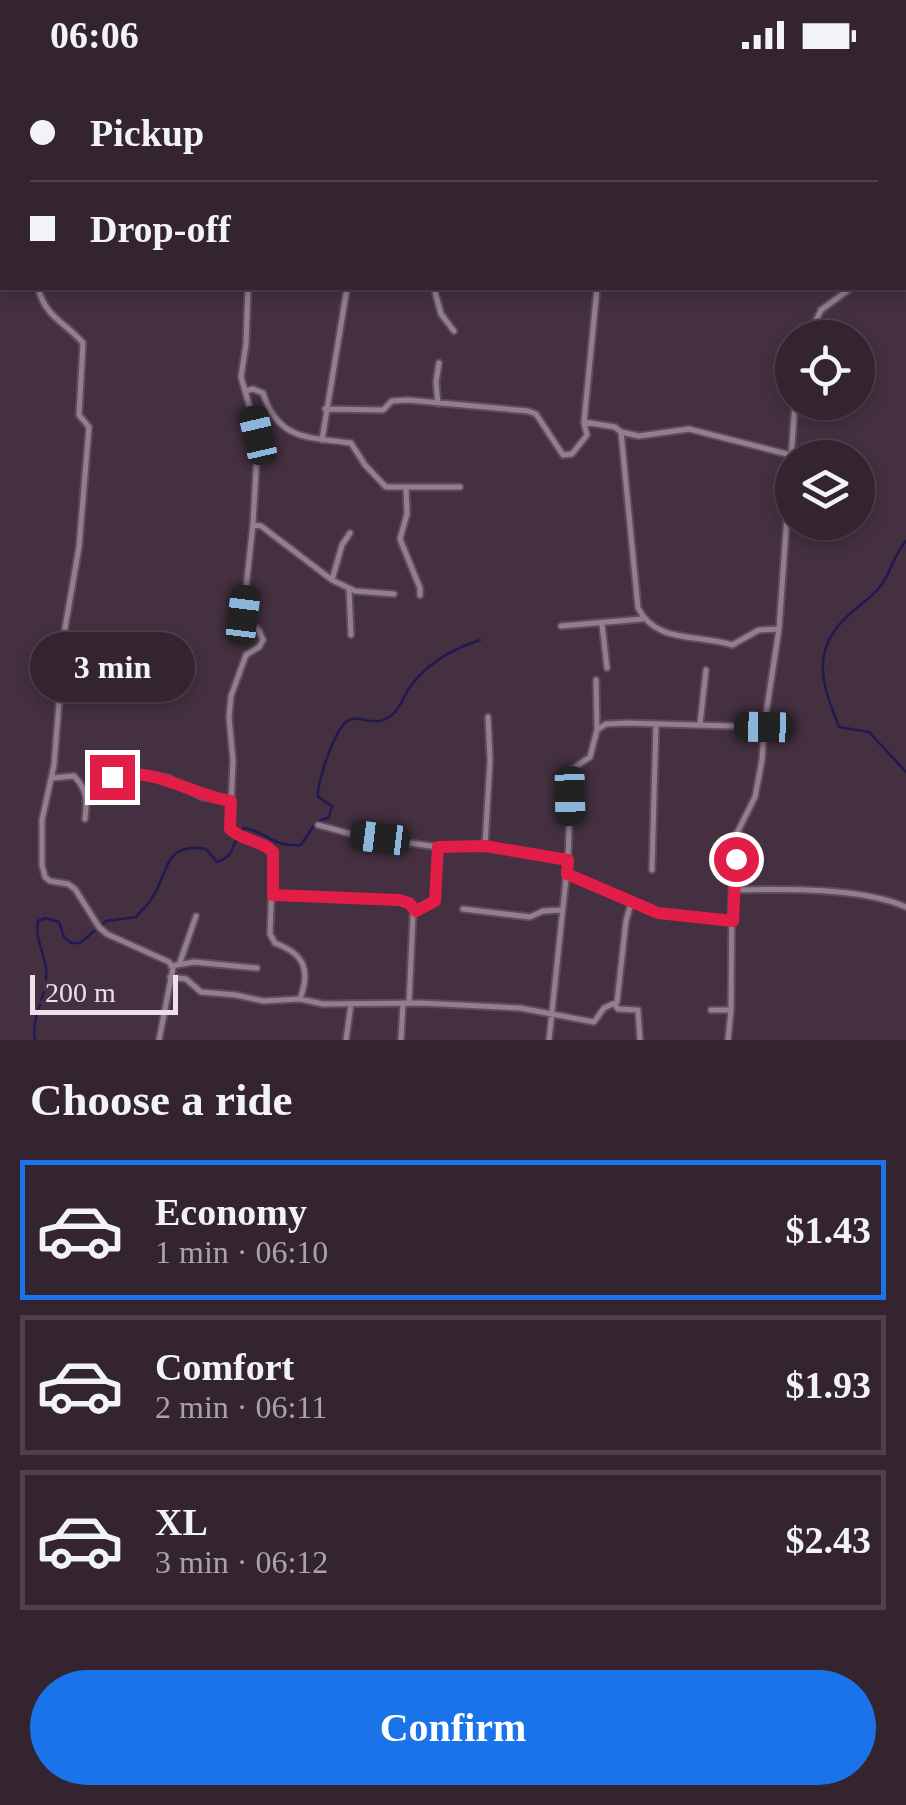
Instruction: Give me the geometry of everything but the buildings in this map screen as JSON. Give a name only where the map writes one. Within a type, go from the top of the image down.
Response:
[{"type":"street","points":[[39,290],[58,323],[83,343],[79,415],[89,426],[52,778],[42,820],[44,876],[75,890],[98,927],[171,966]]},
{"type":"street","points":[[248,290],[241,377],[258,435],[243,615],[259,631],[262,640],[260,648],[246,655],[231,696],[230,829],[242,840],[265,844],[273,852],[270,934],[275,943],[295,950],[303,961],[300,999]]},
{"type":"street","points":[[322,440],[346,290]]},
{"type":"street","points":[[434,290],[440,314],[454,330]]},
{"type":"street","points":[[325,409],[384,410],[392,401],[528,411],[536,414],[564,455],[572,454],[587,435],[584,422],[596,290]]},
{"type":"street","points":[[816,320],[821,310],[848,290]]},
{"type":"street","points":[[438,404],[439,363]]},
{"type":"street","points":[[246,391],[263,393],[268,408],[286,430],[312,440],[351,443],[386,487],[460,487]]},
{"type":"street","points":[[584,422],[639,436],[689,430],[775,451]]},
{"type":"street","points":[[621,432],[638,608],[644,619],[664,634],[712,638],[732,645],[760,630],[779,629]]},
{"type":"street","points":[[406,488],[407,514],[400,539],[420,594]]},
{"type":"street","points":[[253,524],[332,580],[349,588],[394,594]]},
{"type":"street","points":[[332,580],[342,545],[350,533]]},
{"type":"street","points":[[728,1040],[732,1010],[732,890],[740,823],[759,784],[779,629],[785,540]]},
{"type":"street","points":[[349,588],[351,635]]},
{"type":"street","points":[[561,626],[644,619]]},
{"type":"street","points":[[602,624],[607,668]]},
{"type":"street","points":[[700,724],[706,670]]},
{"type":"street","points":[[549,1040],[567,874],[571,770],[590,756],[597,730],[596,680]]},
{"type":"street","points":[[485,846],[488,717]]},
{"type":"street","points":[[597,730],[606,724],[764,727]]},
{"type":"street","points":[[652,870],[656,724]]},
{"type":"street","points":[[85,790],[131,772],[168,778],[202,797],[231,801]]},
{"type":"street","points":[[52,778],[74,776],[88,796],[85,820]]},
{"type":"street","points":[[318,825],[355,835],[438,847],[485,846],[568,860]]},
{"type":"street","points":[[416,911],[435,901],[438,847]]},
{"type":"street","points":[[567,874],[658,913],[733,921]]},
{"type":"street","points":[[732,890],[871,895],[906,906]]},
{"type":"street","points":[[273,895],[399,900],[416,911]]},
{"type":"street","points":[[631,903],[615,1004],[618,1009],[638,1010],[640,1040]]},
{"type":"street","points":[[463,909],[530,916],[562,910]]},
{"type":"street","points":[[400,1040],[416,911]]},
{"type":"street","points":[[180,962],[196,916]]},
{"type":"street","points":[[171,966],[180,962],[257,968]]},
{"type":"street","points":[[159,1040],[171,966]]},
{"type":"street","points":[[170,978],[186,979],[201,992],[264,1002],[300,999],[520,1008],[594,1022],[604,1008],[615,1004]]},
{"type":"street","points":[[346,1040],[351,1004]]},
{"type":"street","points":[[712,1010],[732,1010]]},
{"type":"waterway","points":[[906,541],[879,588],[830,637],[823,662],[825,688],[839,727],[869,732],[906,772]]},
{"type":"waterway","points":[[35,1040],[35,1022],[46,978],[38,921],[45,918],[59,922],[64,937],[71,943],[80,943],[106,921],[136,917],[152,898],[170,861],[182,850],[206,849],[217,862],[228,856],[244,828],[283,844],[301,845],[316,822],[329,817],[332,806],[318,797],[318,790],[328,756],[344,724],[354,719],[386,719],[432,664],[480,640]]},
{"type":"route","points":[[112,777],[131,772],[168,778],[202,797],[231,801],[230,829],[242,840],[265,844],[273,852],[273,895],[399,900],[416,911],[435,901],[438,847],[477,845],[568,860],[567,874],[658,913],[733,921],[736,859]]}]
